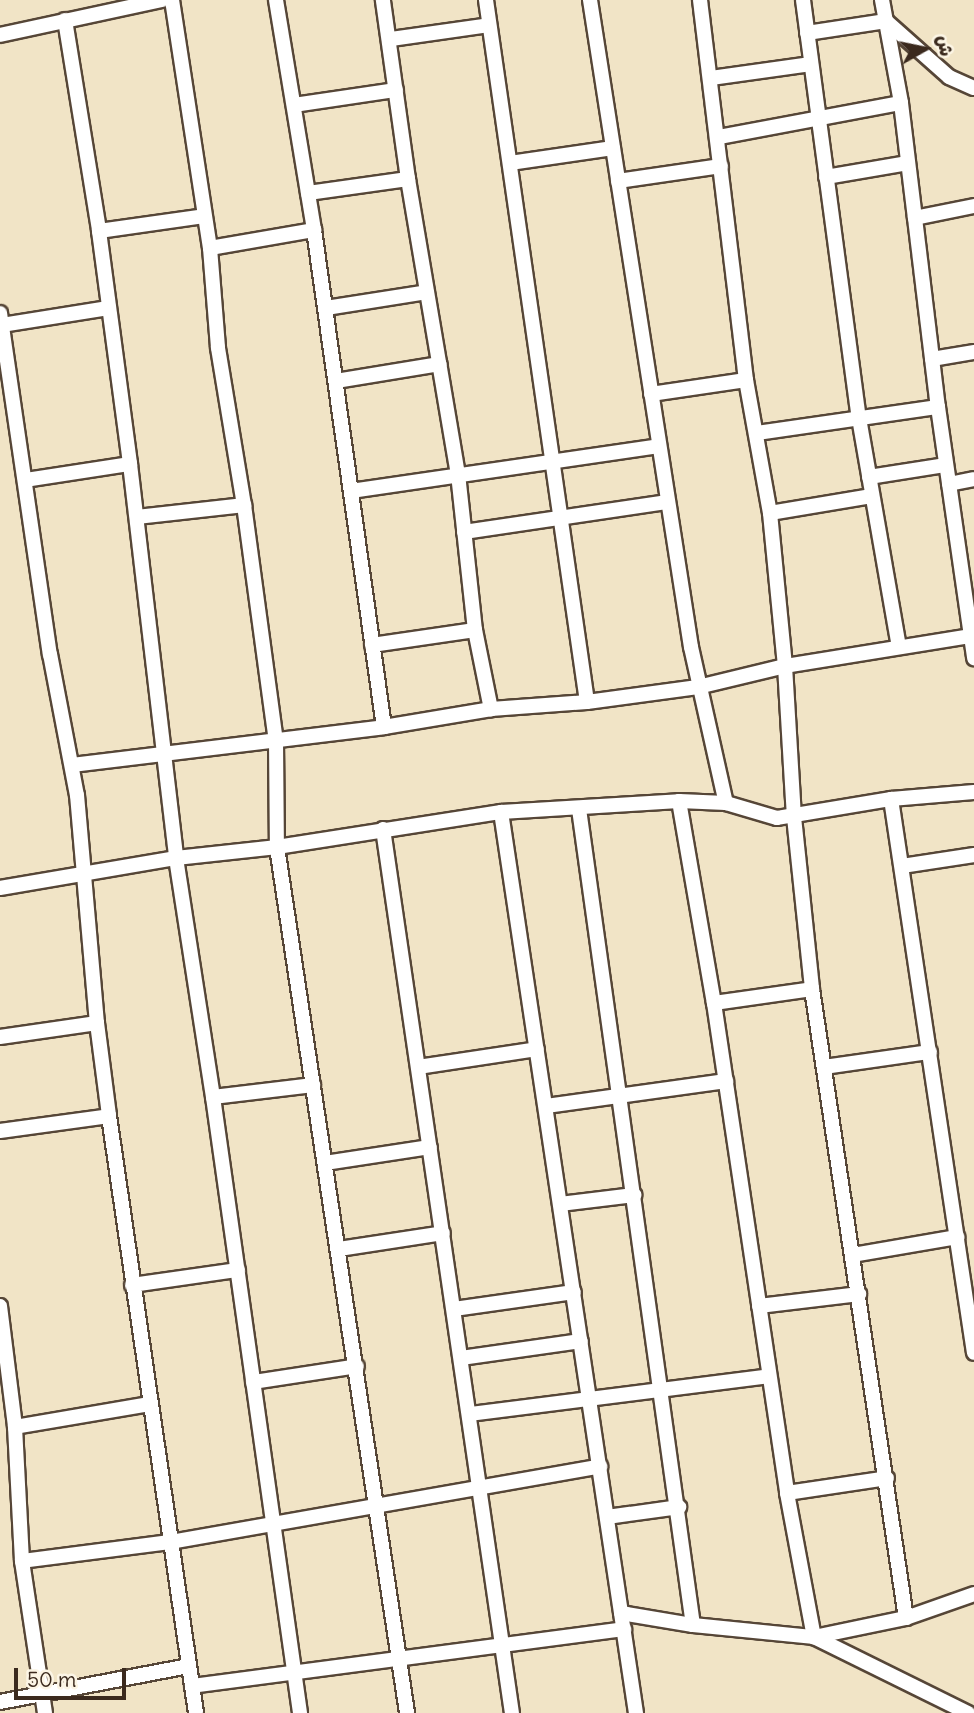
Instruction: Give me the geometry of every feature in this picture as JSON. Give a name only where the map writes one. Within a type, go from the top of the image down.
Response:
[{"type":"street","points":[[0,35],[162,0]]},
{"type":"street","points":[[173,0],[210,248],[218,348],[244,505],[276,741],[277,847],[378,1506],[400,1659],[403,1712]]},
{"type":"street","points":[[276,0],[326,307],[384,727]]},
{"type":"street","points":[[383,0],[391,39],[408,179],[458,474],[475,630],[491,709]]},
{"type":"street","points":[[486,0],[587,702]]},
{"type":"street","points":[[590,0],[698,687],[726,803]]},
{"type":"street","points":[[700,0],[719,137],[746,380],[770,513],[785,666],[794,817],[812,989],[906,1618]]},
{"type":"street","points":[[803,0],[859,418],[898,647]]},
{"type":"street","points":[[882,0],[901,103],[938,407],[970,608],[974,657]]},
{"type":"street","points":[[65,20],[99,231],[130,464],[176,858],[213,1097],[300,1713]]},
{"type":"street","points":[[807,33],[886,21]]},
{"type":"street","points":[[886,21],[949,77],[974,88]]},
{"type":"street","points":[[391,39],[489,25]]},
{"type":"street","points":[[711,78],[811,64]]},
{"type":"street","points":[[294,105],[396,90]]},
{"type":"street","points":[[719,137],[901,103]]},
{"type":"street","points":[[510,163],[613,148]]},
{"type":"street","points":[[826,177],[908,163]]},
{"type":"street","points":[[618,181],[721,166]]},
{"type":"street","points":[[308,193],[408,179]]},
{"type":"street","points":[[915,218],[974,206]]},
{"type":"street","points":[[99,231],[204,216]]},
{"type":"street","points":[[210,248],[314,230]]},
{"type":"street","points":[[326,307],[428,292]]},
{"type":"street","points":[[108,308],[1,319],[50,654],[72,765],[85,876],[97,1023],[109,1116],[196,1713]]},
{"type":"street","points":[[932,359],[974,352]]},
{"type":"street","points":[[336,382],[440,364]]},
{"type":"street","points":[[651,394],[746,380]]},
{"type":"street","points":[[757,433],[938,407]]},
{"type":"street","points":[[351,491],[659,446]]},
{"type":"street","points":[[25,480],[130,464]]},
{"type":"street","points":[[869,477],[946,465]]},
{"type":"street","points":[[949,484],[974,480]]},
{"type":"street","points":[[770,513],[872,496]]},
{"type":"street","points":[[464,532],[668,502]]},
{"type":"street","points":[[137,517],[244,505]]},
{"type":"street","points":[[372,645],[475,630]]},
{"type":"street","points":[[72,765],[384,727],[491,709],[587,702],[698,687],[785,666],[971,636]]},
{"type":"street","points":[[0,888],[85,876],[176,858],[277,847],[501,812],[679,801],[726,803],[761,815],[794,817],[891,799],[974,792]]},
{"type":"street","points":[[891,799],[974,1353]]},
{"type":"street","points":[[679,801],[714,1003],[769,1376],[814,1637]]},
{"type":"street","points":[[579,809],[679,1507],[693,1625]]},
{"type":"street","points":[[501,812],[636,1713]]},
{"type":"street","points":[[383,829],[512,1713]]},
{"type":"street","points":[[902,866],[974,855]]},
{"type":"street","points":[[714,1003],[812,989]]},
{"type":"street","points":[[0,1037],[97,1023]]},
{"type":"street","points":[[418,1067],[537,1049]]},
{"type":"street","points":[[824,1067],[930,1052]]},
{"type":"street","points":[[546,1106],[726,1081]]},
{"type":"street","points":[[213,1097],[313,1085]]},
{"type":"street","points":[[0,1131],[109,1116]]},
{"type":"street","points":[[325,1163],[430,1147]]},
{"type":"street","points":[[560,1203],[634,1195]]},
{"type":"street","points":[[339,1249],[443,1233]]},
{"type":"street","points":[[853,1255],[957,1237]]},
{"type":"street","points":[[132,1285],[238,1270]]},
{"type":"street","points":[[454,1308],[574,1292]]},
{"type":"street","points":[[759,1306],[859,1294]]},
{"type":"street","points":[[0,1306],[15,1427],[22,1561],[45,1713]]},
{"type":"street","points":[[461,1358],[581,1341]]},
{"type":"street","points":[[253,1382],[357,1366]]},
{"type":"street","points":[[470,1414],[662,1392],[769,1376]]},
{"type":"street","points":[[15,1427],[150,1404]]},
{"type":"street","points":[[22,1561],[171,1542],[600,1466]]},
{"type":"street","points":[[788,1493],[887,1478]]},
{"type":"street","points":[[607,1517],[679,1507]]},
{"type":"street","points":[[621,1613],[693,1625],[814,1637],[906,1618],[974,1594]]},
{"type":"street","points":[[192,1686],[624,1629]]},
{"type":"street","points":[[814,1637],[968,1713]]},
{"type":"street","points":[[0,1702],[189,1666]]}]
